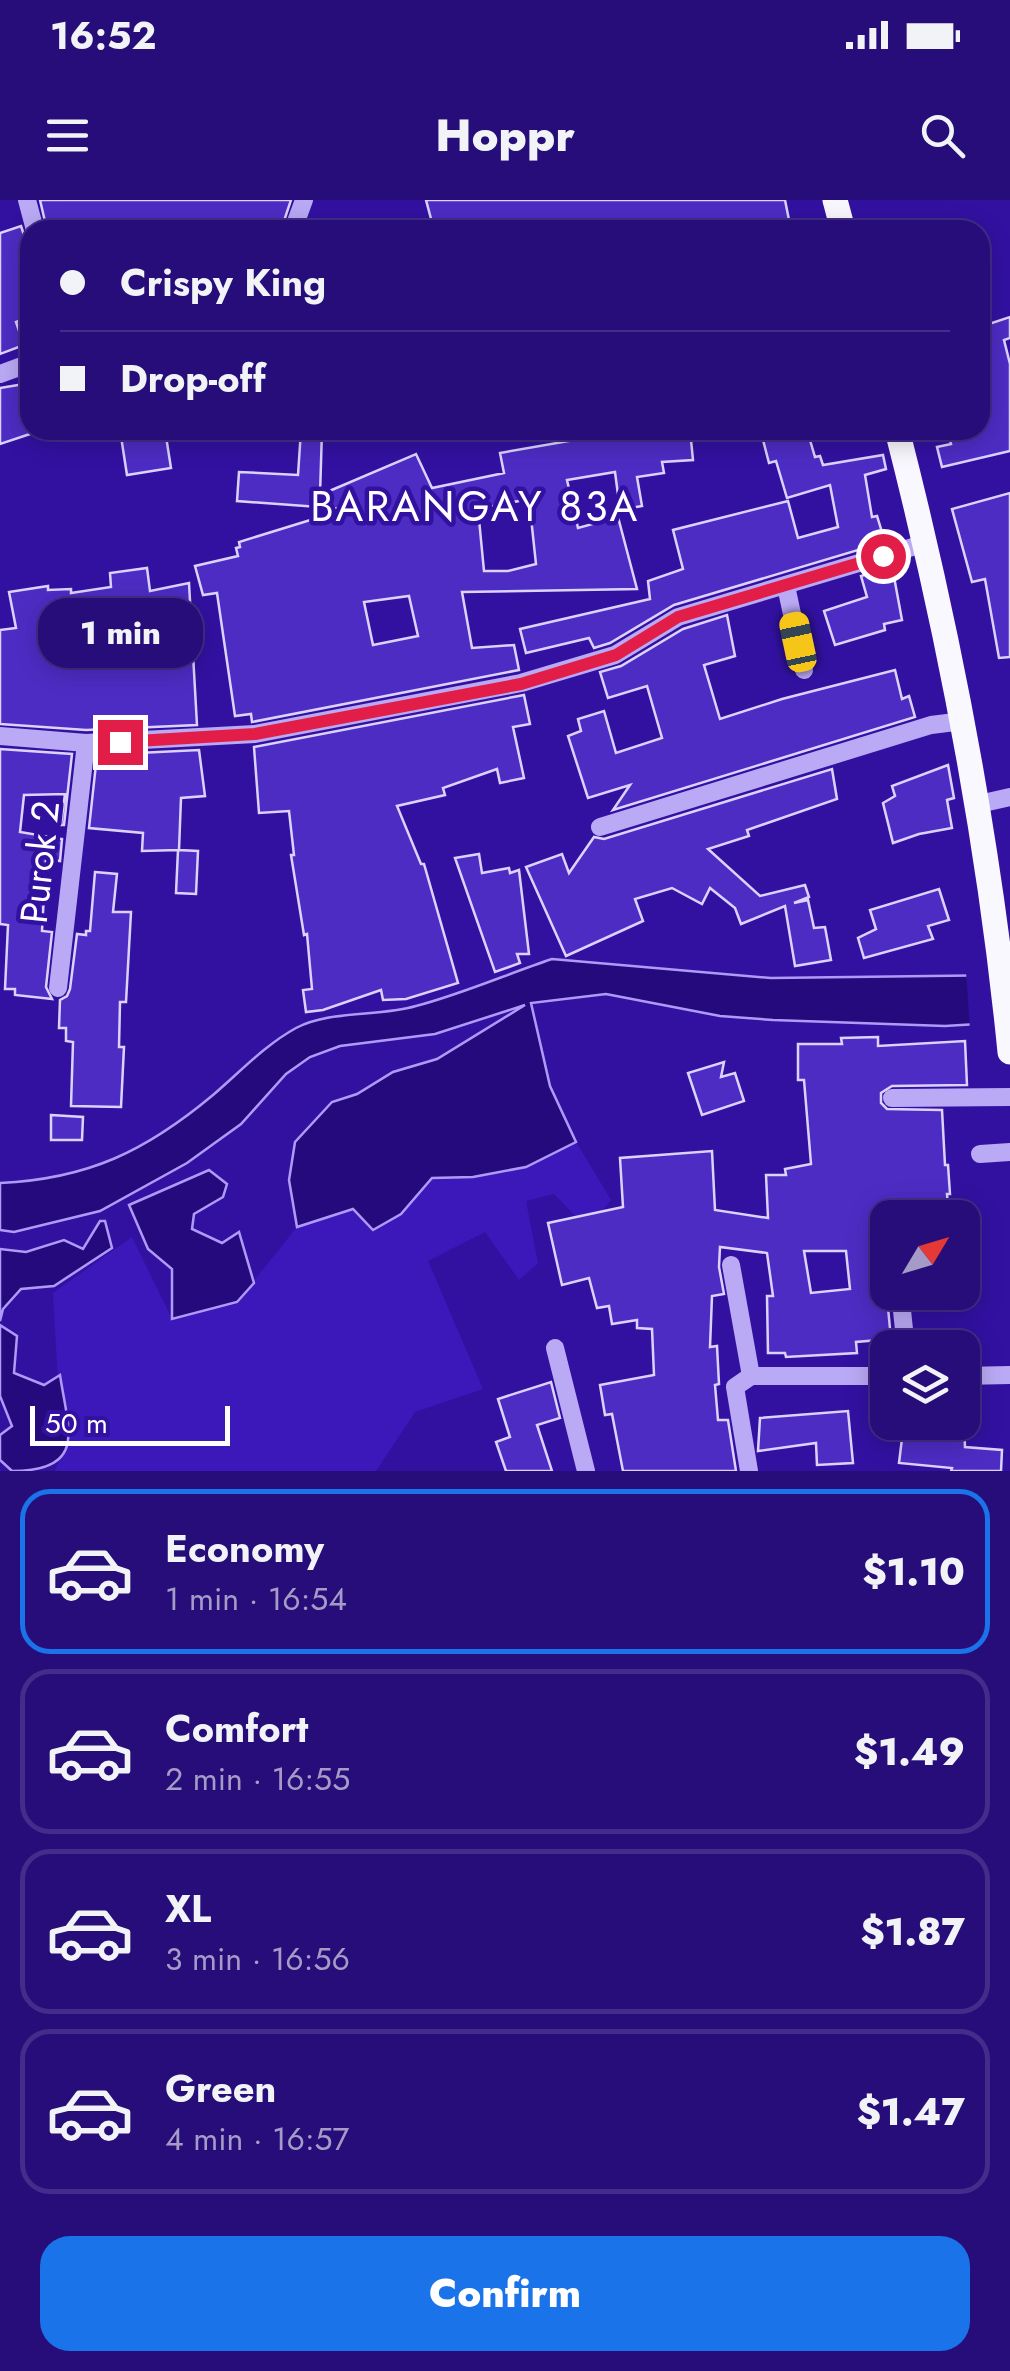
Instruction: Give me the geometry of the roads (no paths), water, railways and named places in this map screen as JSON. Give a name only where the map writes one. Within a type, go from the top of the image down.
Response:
[{"type":"main road","points":[[900,440],[980,804],[1010,1052]]},
{"type":"street","points":[[0,736],[86,744],[255,734],[521,684],[616,655],[678,617],[926,543]]},
{"type":"street","points":[[786,586],[804,670]]},
{"type":"street","points":[[600,827],[931,726],[963,720]]},
{"type":"street","name":"Purok 2","points":[[58,988],[86,744]]},
{"type":"street","points":[[980,804],[1010,797]]},
{"type":"street","points":[[892,1098],[1010,1097]]},
{"type":"street","points":[[980,1154],[1010,1152]]},
{"type":"street","points":[[732,1265],[750,1376]]},
{"type":"street","points":[[555,1348],[586,1471]]},
{"type":"street","points":[[749,1471],[734,1387],[750,1376],[870,1376]]},
{"type":"street","points":[[980,1376],[1010,1376]]},
{"type":"district","name":"BARANGAY 83A","points":[[475,506]]}]
